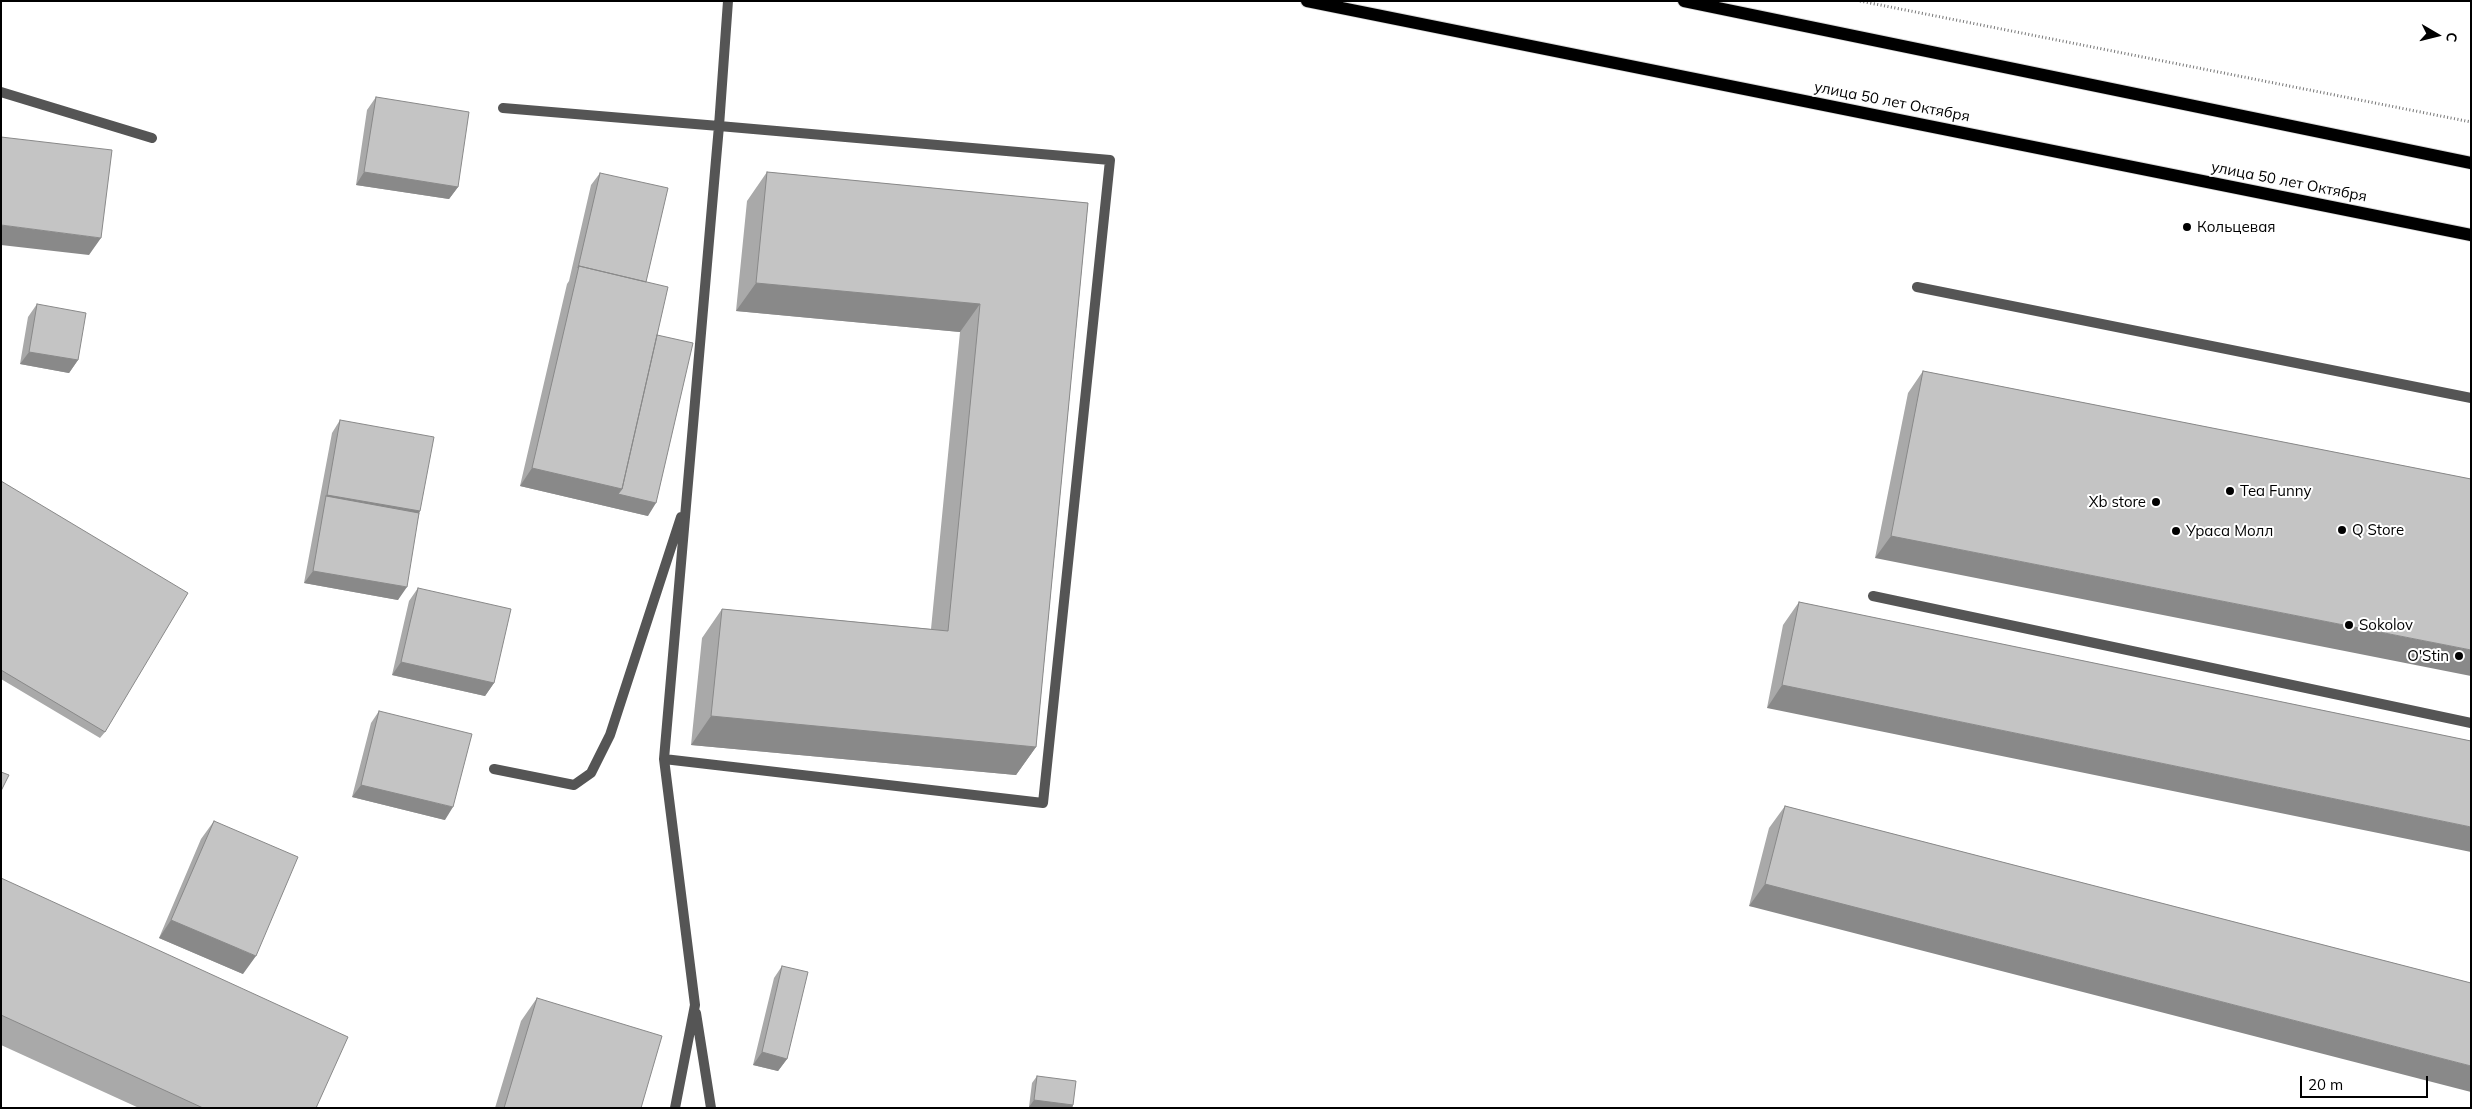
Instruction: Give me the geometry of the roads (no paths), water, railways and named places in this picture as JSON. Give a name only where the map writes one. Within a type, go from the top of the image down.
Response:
[{"type":"main road","name":"улица 50 лет Октября","points":[[1307,1],[2471,235]]},
{"type":"main road","points":[[1684,1],[2471,163]]},
{"type":"lane","points":[[711,1108],[694,1005],[664,759],[719,126],[728,1]]},
{"type":"lane","points":[[1,92],[152,138]]},
{"type":"lane","points":[[503,108],[1110,160],[1043,803],[664,759]]},
{"type":"lane","points":[[1917,286],[2471,398]]},
{"type":"lane","points":[[494,769],[574,785],[591,773],[610,734],[687,500]]},
{"type":"lane","points":[[1873,596],[2471,723]]},
{"type":"lane","points":[[675,1108],[694,1005]]},
{"type":"place","name":"Кольцевая","points":[[2187,227]]},
{"type":"place","name":"Tea Funny","points":[[2230,491]]},
{"type":"place","name":"Xb store","points":[[2156,502]]},
{"type":"place","name":"Q Store","points":[[2342,530]]},
{"type":"place","name":"Ураса Молл","points":[[2176,531]]},
{"type":"place","name":"Sokolov","points":[[2349,625]]},
{"type":"place","name":"O'Stin","points":[[2459,656]]}]
